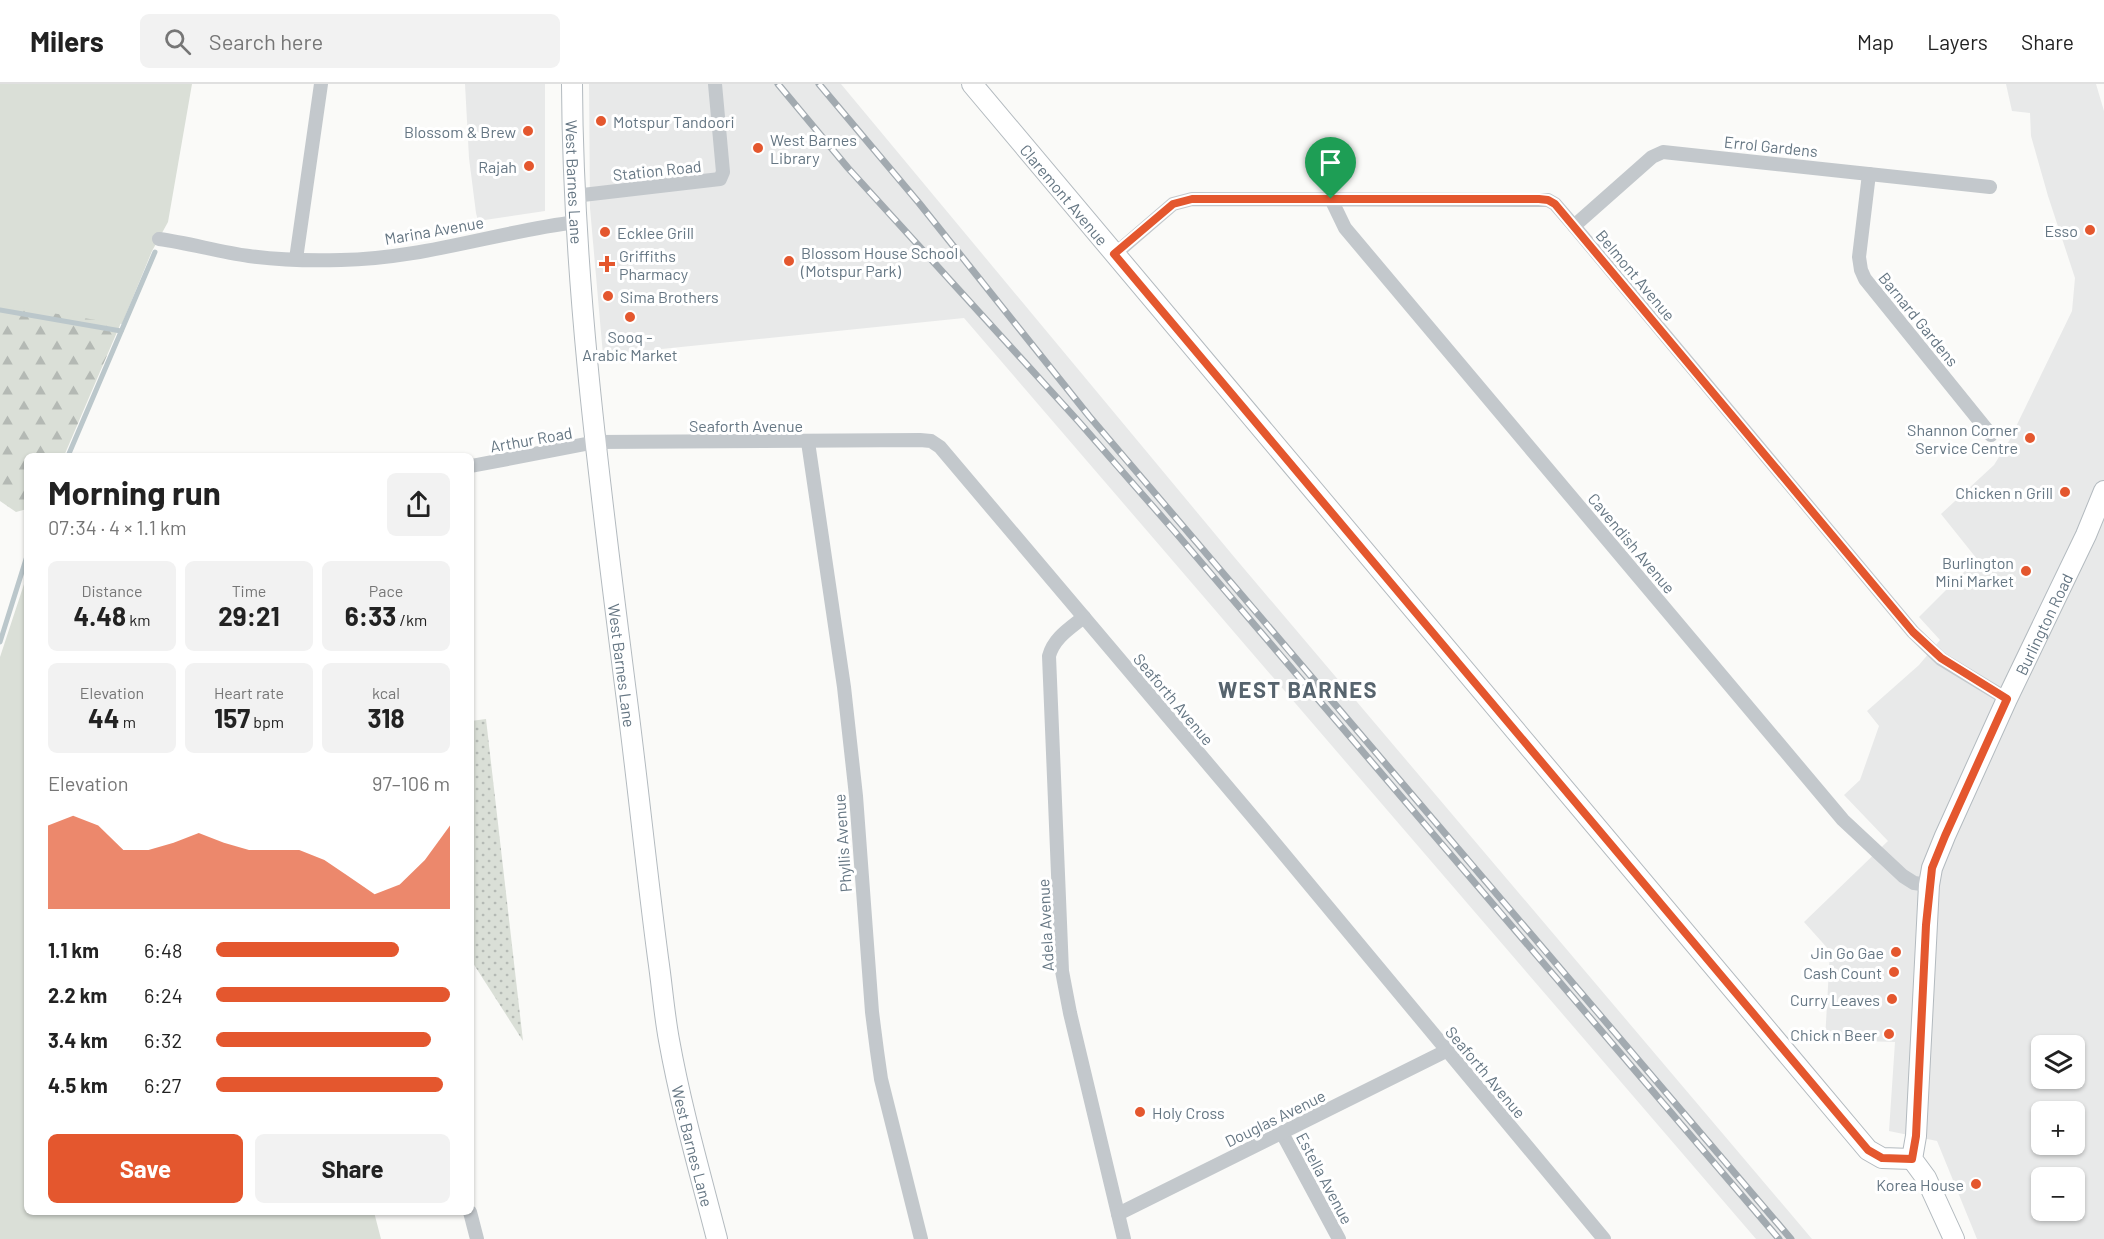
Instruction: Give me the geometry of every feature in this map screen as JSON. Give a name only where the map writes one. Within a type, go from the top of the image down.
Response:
[{"type":"street","points":[[296,259],[321,84]]},
{"type":"street","name":"West Barnes Lane","points":[[572,84],[574,196],[596,442],[650,899],[668,1036],[679,1091],[717,1239]]},
{"type":"street","name":"Station Road","points":[[574,196],[720,179],[723,172],[715,84]]},
{"type":"street","name":"Claremont Avenue","points":[[972,84],[1868,1150],[1882,1158],[1912,1159]]},
{"type":"street","name":"Errol Gardens","points":[[1574,226],[1652,157],[1663,152],[1990,187]]},
{"type":"street","name":"Barnard Gardens","points":[[1869,174],[1859,257],[1865,279],[1991,435]]},
{"type":"street","name":"Belmont Avenue","points":[[1114,254],[1173,204],[1192,199],[1548,200],[1555,204],[1574,226],[1913,632],[1941,658],[2007,699]]},
{"type":"street","name":"Cavendish Avenue","points":[[1331,199],[1345,228],[1843,820],[1903,876],[1914,883],[1929,885]]},
{"type":"street","name":"Marina Avenue","points":[[159,239],[247,256],[342,260],[423,252],[550,225],[576,222]]},
{"type":"street","name":"Seaforth Avenue","points":[[596,442],[920,440],[931,441],[940,447],[1263,829],[1604,1239]]},
{"type":"street","name":"Arthur Road","points":[[474,465],[596,442]]},
{"type":"street","name":"Phyllis Avenue","points":[[808,442],[841,665],[851,752],[877,1051],[881,1079],[921,1239]]},
{"type":"street","name":"Burlington Road","points":[[1912,1159],[1916,1136],[1929,885],[1938,852],[2007,699],[2086,535],[2104,491]]},
{"type":"street","name":"Adela Avenue","points":[[1084,617],[1058,637],[1049,656],[1062,971],[1124,1239]]},
{"type":"street","name":"Douglas Avenue","points":[[1118,1214],[1446,1051]]},
{"type":"street","name":"Estella Avenue","points":[[1282,1133],[1339,1239]]},
{"type":"street","points":[[1912,1159],[1926,1178],[1954,1239]]},
{"type":"street","points":[[471,1215],[477,1239]]},
{"type":"shaded area","points":[[465,84],[545,84],[545,211],[478,221],[469,158]]},
{"type":"shaded area","points":[[589,84],[841,84],[1235,558],[1812,1239],[1756,1239],[964,318],[603,355],[590,208]]},
{"type":"shaded area","points":[[2006,84],[2096,84],[2104,111],[2104,1239],[1977,1239],[1937,1141],[1889,1131],[1895,1042],[1825,1040],[1830,951],[1804,922],[1888,841],[1844,795],[1860,780],[1879,726],[1867,711],[1919,665],[1940,640],[1919,617],[1977,559],[1941,514],[1994,465],[2009,441],[2072,311],[2075,278],[2031,136],[2030,113],[2012,111]]},
{"type":"green space","points":[[0,84],[192,84],[168,222],[152,251],[122,324],[0,305]]},
{"type":"green space","points":[[0,296],[123,318],[65,453],[24,453],[24,510],[16,512],[0,501]]},
{"type":"green space","points":[[24,584],[24,1215],[375,1215],[381,1239],[0,1239],[0,657]]},
{"type":"green space","points":[[486,719],[523,1041],[474,965],[474,721]]},
{"type":"waterway","points":[[69,453],[155,252]]},
{"type":"waterway","points":[[0,310],[121,331]]},
{"type":"waterway","points":[[0,642],[24,566]]},
{"type":"railway","points":[[778,84],[848,168],[1079,422],[1176,533],[1779,1239]]},
{"type":"railway","points":[[819,84],[919,203],[1089,416],[1791,1239]]},
{"type":"place","name":"Motspur Tandoori","points":[[601,121]]},
{"type":"place","name":"Blossom & Brew","points":[[528,131]]},
{"type":"place","name":"West Barnes Library","points":[[758,148]]},
{"type":"place","name":"Rajah","points":[[529,166]]},
{"type":"place","name":"Esso","points":[[2090,230]]},
{"type":"place","name":"Ecklee Grill","points":[[605,232]]},
{"type":"place","name":"Blossom House School (Motspur Park)","points":[[789,261]]},
{"type":"place","name":"Griffiths Pharmacy","points":[[607,264]]},
{"type":"place","name":"Sima Brothers","points":[[608,296]]},
{"type":"place","name":"Sooq - Arabic Market","points":[[630,317]]},
{"type":"place","name":"Shannon Corner Service Centre","points":[[2030,438]]},
{"type":"place","name":"Chicken n Grill","points":[[2065,492]]},
{"type":"place","name":"Burlington Mini Market","points":[[2026,571]]},
{"type":"place","name":"Jin Go Gae","points":[[1896,952]]},
{"type":"place","name":"Cash Count","points":[[1894,972]]},
{"type":"place","name":"Curry Leaves","points":[[1892,999]]},
{"type":"place","name":"Chick n Beer","points":[[1889,1034]]},
{"type":"place","name":"Holy Cross","points":[[1140,1112]]},
{"type":"place","name":"Korea House","points":[[1976,1184]]},
{"type":"district","name":"WEST BARNES","points":[[1298,689]]},
{"type":"route","points":[[1192,199],[1331,199],[1539,199],[1555,204],[1913,632],[1941,658],[2007,699],[1932,868],[1926,925],[1916,1136],[1912,1159],[1882,1158],[1868,1150],[1114,254],[1173,204],[1182,201],[1192,199]]}]
